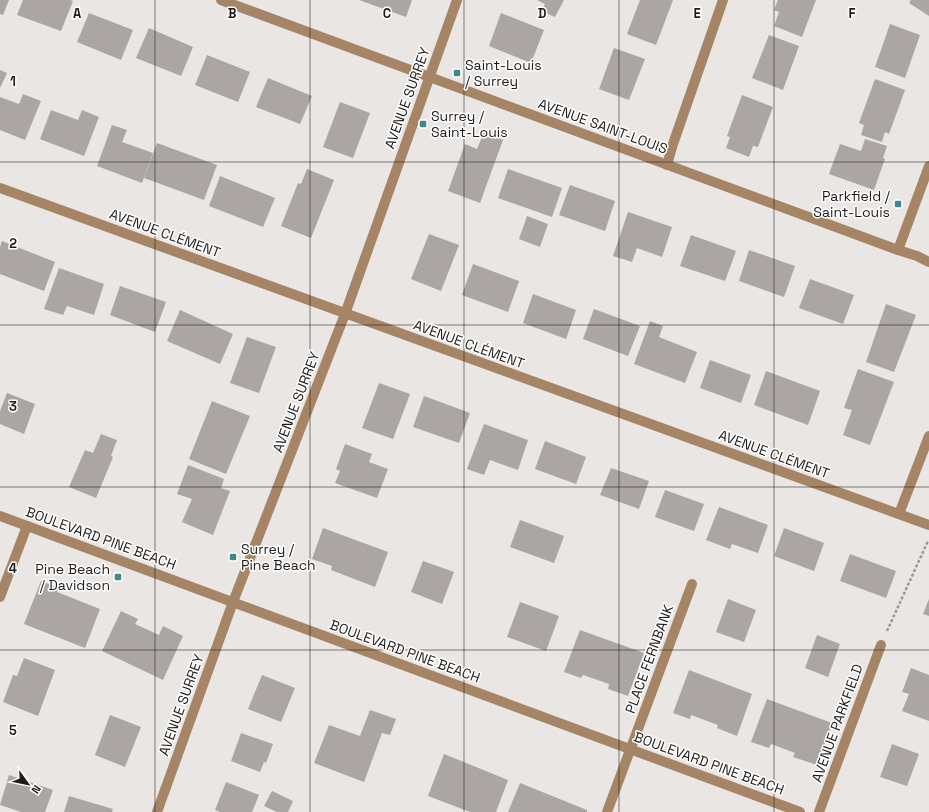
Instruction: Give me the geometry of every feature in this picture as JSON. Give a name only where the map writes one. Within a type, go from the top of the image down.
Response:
[{"type":"street","name":"AVENUE SAINT-LOUIS","points":[[221,0],[917,256],[929,262]]},
{"type":"street","name":"AVENUE SURREY","points":[[157,812],[233,602],[345,314],[457,0]]},
{"type":"street","points":[[667,165],[723,0]]},
{"type":"street","points":[[898,250],[929,166]]},
{"type":"street","name":"AVENUE CLÉMENT","points":[[0,188],[929,525]]},
{"type":"street","points":[[899,514],[929,436]]},
{"type":"street","name":"BOULEVARD PINE BEACH","points":[[0,516],[800,812]]},
{"type":"street","points":[[0,597],[27,526]]},
{"type":"street","name":"PLACE FERNBANK","points":[[607,812],[692,584]]},
{"type":"street","name":"AVENUE PARKFIELD","points":[[819,812],[881,644]]},
{"type":"path","points":[[881,644],[929,539]]},
{"type":"building","points":[[0,0],[9,0],[3,15],[0,14]]},
{"type":"building","points":[[23,0],[73,1],[61,31],[17,15]]},
{"type":"building","points":[[359,0],[412,0],[406,17]]},
{"type":"building","points":[[537,0],[564,0],[555,17],[541,11],[545,4]]},
{"type":"building","points":[[640,0],[673,0],[656,45],[627,34]]},
{"type":"building","points":[[778,0],[816,0],[802,37],[774,26],[779,12],[774,10]]},
{"type":"building","points":[[911,0],[929,0],[929,16],[909,3]]},
{"type":"building","points":[[89,13],[133,30],[121,60],[77,42]]},
{"type":"building","points":[[501,13],[544,30],[531,63],[489,46]]},
{"type":"building","points":[[890,24],[920,35],[905,78],[875,67]]},
{"type":"building","points":[[149,28],[193,47],[181,76],[136,58]]},
{"type":"building","points":[[769,35],[799,46],[783,90],[752,78]]},
{"type":"building","points":[[614,48],[645,59],[629,100],[599,89]]},
{"type":"building","points":[[207,55],[250,72],[238,102],[195,85]]},
{"type":"building","points":[[0,70],[7,73],[0,88]]},
{"type":"building","points":[[268,78],[312,96],[300,124],[256,107]]},
{"type":"building","points":[[875,79],[905,90],[889,134],[885,132],[882,142],[861,135],[864,125],[859,123]]},
{"type":"building","points":[[23,94],[41,101],[25,140],[0,130],[0,97],[19,104]]},
{"type":"building","points":[[742,95],[773,107],[758,147],[753,146],[749,157],[726,148],[730,137],[727,136]]},
{"type":"building","points":[[340,102],[370,113],[353,158],[323,147]]},
{"type":"building","points":[[51,110],[78,120],[82,110],[99,117],[84,156],[40,139]]},
{"type":"building","points":[[112,125],[127,130],[122,142],[153,153],[142,183],[97,166]]},
{"type":"building","points":[[484,132],[503,140],[480,203],[448,191],[465,144],[477,149]]},
{"type":"building","points":[[865,139],[887,146],[883,158],[885,159],[874,190],[829,174],[840,144],[861,151]]},
{"type":"building","points":[[157,143],[217,165],[204,200],[144,178]]},
{"type":"building","points":[[307,169],[334,180],[311,238],[281,226],[298,183],[301,184]]},
{"type":"building","points":[[508,169],[562,188],[552,217],[498,198]]},
{"type":"building","points":[[220,176],[275,198],[263,227],[209,206]]},
{"type":"building","points":[[570,185],[615,201],[605,231],[559,215]]},
{"type":"building","points":[[628,212],[672,227],[662,257],[637,248],[632,262],[613,256]]},
{"type":"building","points":[[527,216],[548,224],[540,247],[519,239]]},
{"type":"building","points":[[429,234],[459,245],[441,291],[411,279]]},
{"type":"building","points":[[691,235],[736,251],[725,281],[680,266]]},
{"type":"building","points":[[2,241],[55,262],[44,291],[0,274],[0,247]]},
{"type":"building","points":[[749,250],[795,266],[784,297],[739,281]]},
{"type":"building","points":[[473,264],[519,281],[508,312],[462,295]]},
{"type":"building","points":[[59,268],[104,284],[94,315],[67,306],[63,315],[44,309]]},
{"type":"building","points":[[810,279],[854,295],[843,324],[799,308]]},
{"type":"building","points":[[120,286],[166,302],[155,332],[110,315]]},
{"type":"building","points":[[533,294],[576,310],[566,339],[523,323]]},
{"type":"building","points":[[886,304],[916,315],[894,372],[866,362]]},
{"type":"building","points":[[594,309],[640,326],[628,356],[583,339]]},
{"type":"building","points":[[180,310],[233,334],[220,364],[167,341]]},
{"type":"building","points":[[650,321],[663,326],[659,337],[697,352],[685,383],[634,364]]},
{"type":"building","points":[[247,337],[276,347],[259,393],[230,383]]},
{"type":"building","points":[[710,360],[751,375],[741,403],[700,388]]},
{"type":"building","points":[[858,369],[894,382],[870,445],[843,435],[852,410],[844,408]]},
{"type":"building","points":[[766,371],[820,391],[808,425],[754,405]]},
{"type":"building","points":[[379,383],[410,394],[393,439],[362,428]]},
{"type":"building","points":[[7,393],[35,404],[24,434],[0,424],[0,411]]},
{"type":"building","points":[[424,396],[470,413],[459,443],[413,427]]},
{"type":"building","points":[[212,401],[250,416],[226,474],[189,459]]},
{"type":"building","points":[[484,424],[528,440],[518,470],[490,460],[484,475],[467,469]]},
{"type":"building","points":[[101,434],[117,440],[111,456],[113,457],[96,498],[69,487],[85,450],[93,453]]},
{"type":"building","points":[[545,441],[586,457],[576,484],[535,469]]},
{"type":"building","points":[[345,444],[372,454],[369,462],[388,469],[377,498],[335,483],[340,471],[336,469]]},
{"type":"building","points":[[188,465],[224,479],[221,488],[230,491],[213,535],[182,522],[192,499],[177,494]]},
{"type":"building","points":[[611,468],[649,481],[639,509],[600,495]]},
{"type":"building","points":[[665,490],[704,504],[694,531],[655,517]]},
{"type":"building","points":[[719,507],[768,525],[758,553],[732,544],[730,549],[706,540]]},
{"type":"building","points":[[520,520],[564,536],[554,563],[510,547]]},
{"type":"building","points":[[323,528],[388,552],[375,587],[331,570],[332,566],[312,559]]},
{"type":"building","points":[[784,528],[824,543],[814,571],[774,556]]},
{"type":"building","points":[[850,554],[896,571],[886,598],[840,581]]},
{"type":"building","points":[[423,561],[454,572],[442,604],[411,592]]},
{"type":"building","points":[[41,581],[59,588],[57,592],[100,609],[85,648],[24,624]]},
{"type":"building","points":[[728,599],[756,610],[744,642],[716,632]]},
{"type":"building","points":[[929,599],[929,616],[923,614]]},
{"type":"building","points":[[520,602],[559,616],[546,651],[507,637]]},
{"type":"building","points":[[121,611],[138,619],[135,624],[159,635],[163,626],[183,636],[163,680],[102,651]]},
{"type":"building","points":[[580,630],[644,653],[628,696],[608,689],[609,684],[583,675],[581,678],[564,672]]},
{"type":"building","points":[[817,635],[840,644],[828,677],[805,668]]},
{"type":"building","points":[[24,658],[55,670],[38,716],[3,702],[13,675],[17,676]]},
{"type":"building","points":[[911,668],[929,675],[929,721],[902,711],[909,694],[902,692]]},
{"type":"building","points":[[689,670],[752,694],[737,736],[717,728],[718,725],[691,715],[690,719],[673,713]]},
{"type":"building","points":[[262,675],[295,688],[281,722],[248,709]]},
{"type":"building","points":[[767,699],[832,723],[817,765],[793,757],[795,753],[771,744],[769,748],[751,742]]},
{"type":"building","points":[[370,710],[396,719],[390,735],[382,733],[364,782],[314,763],[329,725],[360,736]]},
{"type":"building","points":[[110,715],[141,727],[125,767],[95,755]]},
{"type":"building","points":[[241,733],[273,744],[266,763],[264,762],[260,772],[231,761]]},
{"type":"building","points":[[892,744],[919,754],[907,786],[880,777]]},
{"type":"building","points":[[444,754],[508,780],[496,812],[470,812],[428,796]]},
{"type":"building","points":[[9,775],[53,790],[45,812],[21,812],[0,805]]},
{"type":"building","points":[[226,782],[259,795],[252,812],[220,812],[215,810]]},
{"type":"building","points":[[520,783],[587,810],[587,812],[508,812]]},
{"type":"building","points":[[272,791],[293,801],[288,812],[277,812],[264,806]]},
{"type":"building","points":[[69,796],[113,809],[112,812],[64,812]]},
{"type":"place","name":"Saint-Louis / Surrey","points":[[457,73]]},
{"type":"place","name":"Surrey / Saint-Louis","points":[[423,124]]},
{"type":"place","name":"Parkfield / Saint-Louis","points":[[898,204]]},
{"type":"place","name":"Surrey / Pine Beach","points":[[233,557]]},
{"type":"place","name":"Pine Beach / Davidson","points":[[118,577]]}]
